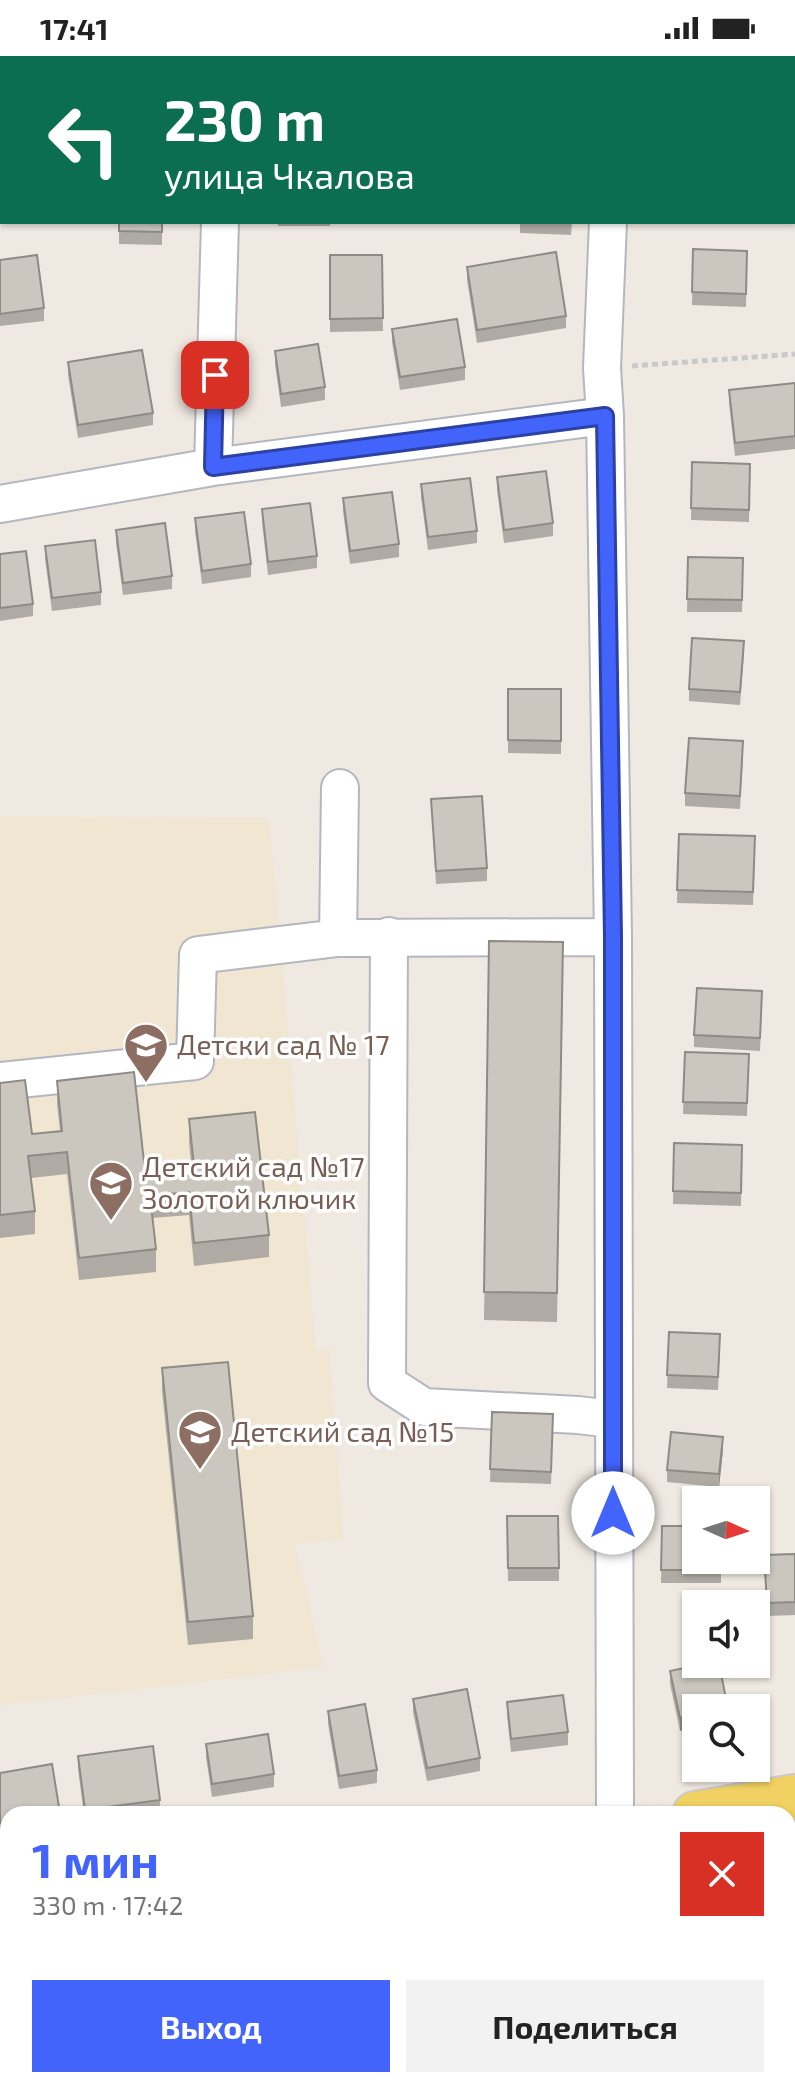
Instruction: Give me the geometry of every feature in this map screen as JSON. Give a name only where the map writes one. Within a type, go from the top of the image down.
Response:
[{"type":"main road","points":[[742,1806],[795,1797]]},
{"type":"street","points":[[213,467],[220,224]]},
{"type":"street","points":[[608,224],[602,368],[613,937],[615,1806]]},
{"type":"street","points":[[0,504],[213,467],[605,416]]},
{"type":"street","points":[[338,938],[340,788]]},
{"type":"street","points":[[389,936],[387,1383],[424,1407],[612,1419]]},
{"type":"street","points":[[0,1081],[195,1061],[198,955],[338,938],[613,937]]},
{"type":"path","points":[[602,368],[795,354]]},
{"type":"shaded area","name":"Детски сад № 17","points":[[0,816],[269,818],[316,1351],[329,1349],[343,1539],[295,1544],[323,1667],[0,1705]]},
{"type":"building","points":[[119,224],[162,224],[162,232],[119,231]]},
{"type":"building","points":[[693,249],[747,251],[746,294],[692,292]]},
{"type":"building","points":[[556,252],[566,316],[477,330],[467,267]]},
{"type":"building","points":[[37,255],[44,308],[0,314],[0,260]]},
{"type":"building","points":[[330,255],[382,255],[383,318],[330,319]]},
{"type":"building","points":[[457,319],[465,367],[400,377],[392,329]]},
{"type":"building","points":[[318,344],[325,387],[281,394],[275,351]]},
{"type":"building","points":[[142,350],[153,413],[78,425],[68,362]]},
{"type":"building","points":[[795,383],[795,436],[735,443],[729,390]]},
{"type":"building","points":[[692,462],[750,464],[749,510],[691,508]]},
{"type":"building","points":[[546,471],[553,523],[504,530],[497,477]]},
{"type":"building","points":[[470,478],[477,531],[428,537],[421,484]]},
{"type":"building","points":[[392,492],[399,544],[350,551],[343,498]]},
{"type":"building","points":[[310,503],[317,556],[268,562],[262,509]]},
{"type":"building","points":[[244,512],[251,564],[202,571],[195,518]]},
{"type":"building","points":[[165,523],[172,576],[123,583],[116,530]]},
{"type":"building","points":[[95,540],[101,592],[52,598],[45,546]]},
{"type":"building","points":[[26,551],[33,604],[0,608],[0,554]]},
{"type":"building","points":[[688,557],[743,558],[742,600],[687,599]]},
{"type":"building","points":[[692,638],[744,641],[740,692],[689,689]]},
{"type":"building","points":[[508,689],[561,689],[561,741],[508,740]]},
{"type":"building","points":[[689,738],[743,741],[740,796],[685,793]]},
{"type":"building","points":[[482,796],[487,868],[436,871],[431,799]]},
{"type":"building","points":[[679,834],[755,836],[753,892],[677,890]]},
{"type":"building","points":[[489,941],[563,942],[557,1293],[484,1292]]},
{"type":"building","points":[[697,988],[762,991],[760,1038],[694,1035]]},
{"type":"building","points":[[685,1052],[749,1054],[747,1103],[683,1102]]},
{"type":"building","name":"Детский сад №17 Золотой ключик","points":[[134,1072],[146,1180],[195,1175],[189,1119],[255,1112],[269,1235],[194,1243],[189,1192],[150,1196],[156,1249],[79,1258],[67,1152],[28,1156],[35,1211],[0,1215],[0,1083],[25,1080],[32,1134],[62,1131],[57,1081]]},
{"type":"building","points":[[674,1143],[742,1145],[741,1193],[673,1191]]},
{"type":"building","points":[[669,1332],[720,1334],[718,1377],[667,1375]]},
{"type":"building","name":"Детский сад №15","points":[[228,1362],[253,1616],[188,1622],[162,1368]]},
{"type":"building","points":[[492,1412],[553,1414],[551,1472],[490,1469]]},
{"type":"building","points":[[671,1432],[723,1437],[719,1474],[667,1470]]},
{"type":"building","points":[[507,1516],[558,1516],[559,1568],[508,1568]]},
{"type":"building","points":[[662,1526],[682,1526],[682,1570],[661,1570]]},
{"type":"building","points":[[795,1554],[795,1602],[770,1603],[765,1574],[770,1574],[770,1555]]},
{"type":"building","points":[[682,1668],[682,1678],[722,1678],[725,1694],[682,1694],[680,1718],[670,1671]]},
{"type":"building","points":[[467,1689],[480,1758],[427,1768],[413,1699]]},
{"type":"building","points":[[563,1695],[568,1732],[511,1739],[507,1702]]},
{"type":"building","points":[[365,1704],[377,1770],[339,1776],[328,1711]]},
{"type":"building","points":[[268,1734],[274,1774],[212,1784],[206,1744]]},
{"type":"building","points":[[153,1746],[160,1800],[115,1806],[84,1806],[78,1756]]},
{"type":"building","points":[[52,1764],[59,1806],[0,1806],[0,1773]]},
{"type":"place","name":"Детски сад № 17","points":[[146,1084]]},
{"type":"place","name":"Детский сад №17 Золотой ключик","points":[[111,1222]]},
{"type":"place","name":"Детский сад №15","points":[[200,1471]]},
{"type":"route","points":[[215,375],[213,467],[605,416],[613,937],[613,1513]]}]
